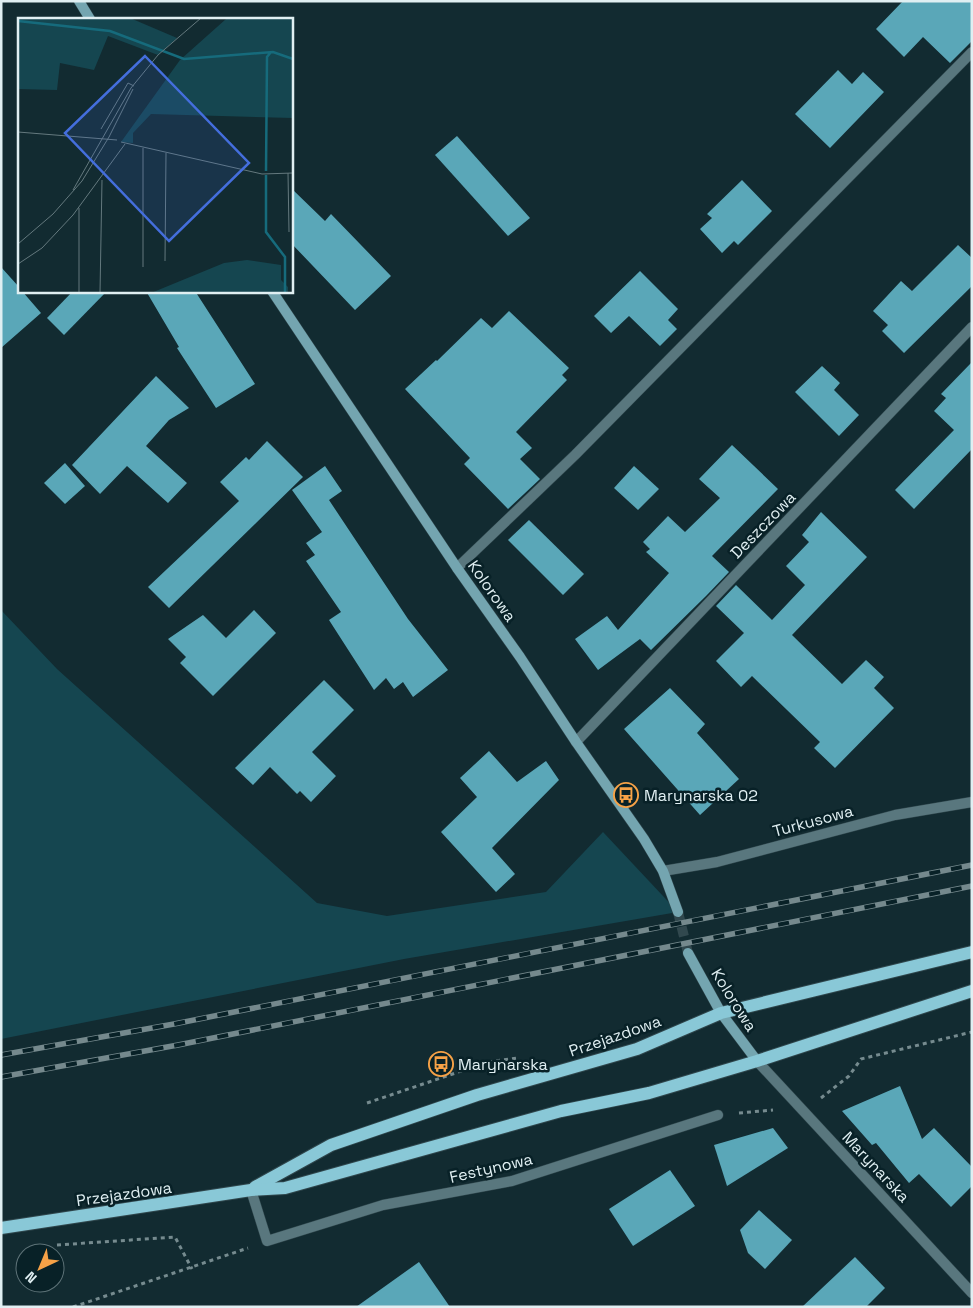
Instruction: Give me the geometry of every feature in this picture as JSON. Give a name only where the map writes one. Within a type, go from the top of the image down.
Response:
[{"type":"main road","name":"Przejazdowa","points":[[251,1190],[331,1145],[477,1096],[637,1049],[721,1013],[972,952]]},
{"type":"main road","name":"Przejazdowa","points":[[1,1228],[251,1190],[285,1188],[561,1111],[649,1093],[758,1061],[972,990]]},
{"type":"street","points":[[78,1],[89,18]]},
{"type":"street","points":[[457,568],[582,448],[972,52]]},
{"type":"street","name":"Kolorowa","points":[[273,292],[457,568],[520,656],[576,742],[634,824],[663,871],[678,912]]},
{"type":"street","name":"Deszczowa","points":[[576,742],[972,327]]},
{"type":"street","name":"Turkusowa","points":[[663,871],[717,862],[895,815],[972,802]]},
{"type":"street","name":"Kolorowa","points":[[688,953],[721,1013],[758,1061]]},
{"type":"street","name":"Marynarska","points":[[758,1061],[972,1293]]},
{"type":"street","name":"Festynowa","points":[[267,1241],[383,1206],[512,1181],[718,1115]]},
{"type":"street","points":[[251,1190],[267,1241]]},
{"type":"path","points":[[718,1115],[800,1108],[822,1097],[849,1076],[861,1059],[972,1032]]},
{"type":"path","points":[[65,1244],[175,1237],[192,1269]]},
{"type":"path","points":[[73,1307],[192,1269],[267,1241]]},
{"type":"shaded area","points":[[1,610],[57,669],[317,903],[387,916],[546,892],[603,832],[678,912],[404,959],[1,1039]]},
{"type":"building","points":[[903,1],[972,1],[972,41],[950,63],[923,37],[904,57],[876,29]]},
{"type":"building","points":[[838,70],[852,84],[863,72],[884,92],[830,148],[795,114]]},
{"type":"building","points":[[457,136],[530,218],[508,236],[435,155]]},
{"type":"building","points":[[742,180],[772,211],[738,245],[734,241],[722,253],[700,229],[712,218],[707,214]]},
{"type":"building","points":[[292,189],[325,221],[331,214],[391,276],[355,310],[292,244]]},
{"type":"building","points":[[958,245],[972,258],[972,286],[904,353],[882,331],[888,325],[873,311],[901,281],[912,291]]},
{"type":"building","points":[[1,267],[18,286],[18,292],[23,292],[41,313],[1,348]]},
{"type":"building","points":[[640,271],[678,309],[668,320],[677,329],[660,346],[629,316],[611,333],[594,316]]},
{"type":"building","points":[[72,292],[106,292],[64,335],[47,318]]},
{"type":"building","points":[[147,292],[196,292],[255,384],[216,408],[177,348],[179,347]]},
{"type":"building","points":[[509,311],[569,368],[562,375],[567,380],[516,432],[532,448],[520,459],[540,479],[508,509],[464,464],[470,458],[405,389],[481,318],[492,328]]},
{"type":"building","points":[[972,362],[972,449],[914,509],[895,490],[954,430],[934,411],[946,398],[941,394]]},
{"type":"building","points":[[822,366],[840,383],[834,390],[859,415],[839,436],[795,392]]},
{"type":"building","points":[[156,376],[189,408],[169,420],[146,446],[187,483],[168,503],[127,466],[100,494],[72,465]]},
{"type":"building","points":[[267,441],[303,477],[169,608],[148,587],[239,501],[220,482],[246,457],[249,460]]},
{"type":"building","points":[[732,445],[778,489],[712,556],[729,572],[651,650],[640,639],[598,670],[575,639],[607,616],[618,630],[669,573],[646,552],[650,549],[643,542],[668,516],[685,532],[720,498],[699,479]]},
{"type":"building","points":[[65,463],[85,486],[65,504],[44,483]]},
{"type":"building","points":[[325,466],[342,491],[329,500],[408,619],[448,670],[413,697],[403,682],[394,689],[386,678],[374,690],[329,620],[341,612],[306,561],[315,555],[306,543],[322,532],[292,490]]},
{"type":"building","points":[[634,466],[659,489],[638,510],[614,488]]},
{"type":"building","points":[[821,512],[867,557],[792,635],[842,684],[866,660],[884,677],[874,688],[894,708],[835,768],[814,748],[820,742],[752,676],[741,687],[716,661],[744,633],[716,606],[736,585],[772,620],[805,585],[786,566],[809,542],[802,535]]},
{"type":"building","points":[[529,520],[584,574],[563,595],[508,540]]},
{"type":"building","points":[[254,610],[276,633],[213,696],[180,663],[186,657],[168,639],[203,615],[226,638]]},
{"type":"building","points":[[324,680],[354,710],[312,752],[336,776],[311,802],[300,791],[297,794],[270,767],[253,785],[235,768]]},
{"type":"building","points":[[670,688],[705,724],[697,733],[739,779],[700,815],[624,729]]},
{"type":"building","points":[[489,751],[517,782],[546,761],[559,780],[492,848],[515,874],[496,892],[441,832],[477,797],[460,778]]},
{"type":"building","points":[[900,1086],[922,1139],[934,1128],[972,1167],[972,1186],[951,1207],[919,1174],[909,1183],[876,1143],[872,1145],[842,1111]]},
{"type":"building","points":[[773,1128],[788,1148],[727,1186],[714,1145]]},
{"type":"building","points":[[670,1170],[695,1206],[633,1246],[609,1209]]},
{"type":"building","points":[[759,1210],[792,1240],[765,1269],[748,1253],[740,1230]]},
{"type":"building","points":[[855,1257],[885,1288],[866,1307],[802,1307]]},
{"type":"building","points":[[419,1262],[450,1307],[356,1307]]},
{"type":"tunnel","points":[[678,912],[688,953]]},
{"type":"railway","points":[[1,1055],[174,1024],[972,865]]},
{"type":"railway","points":[[1,1077],[178,1045],[972,886]]},
{"type":"place","name":"Marynarska 02","points":[[626,795]]},
{"type":"place","name":"Marynarska","points":[[441,1064]]}]
